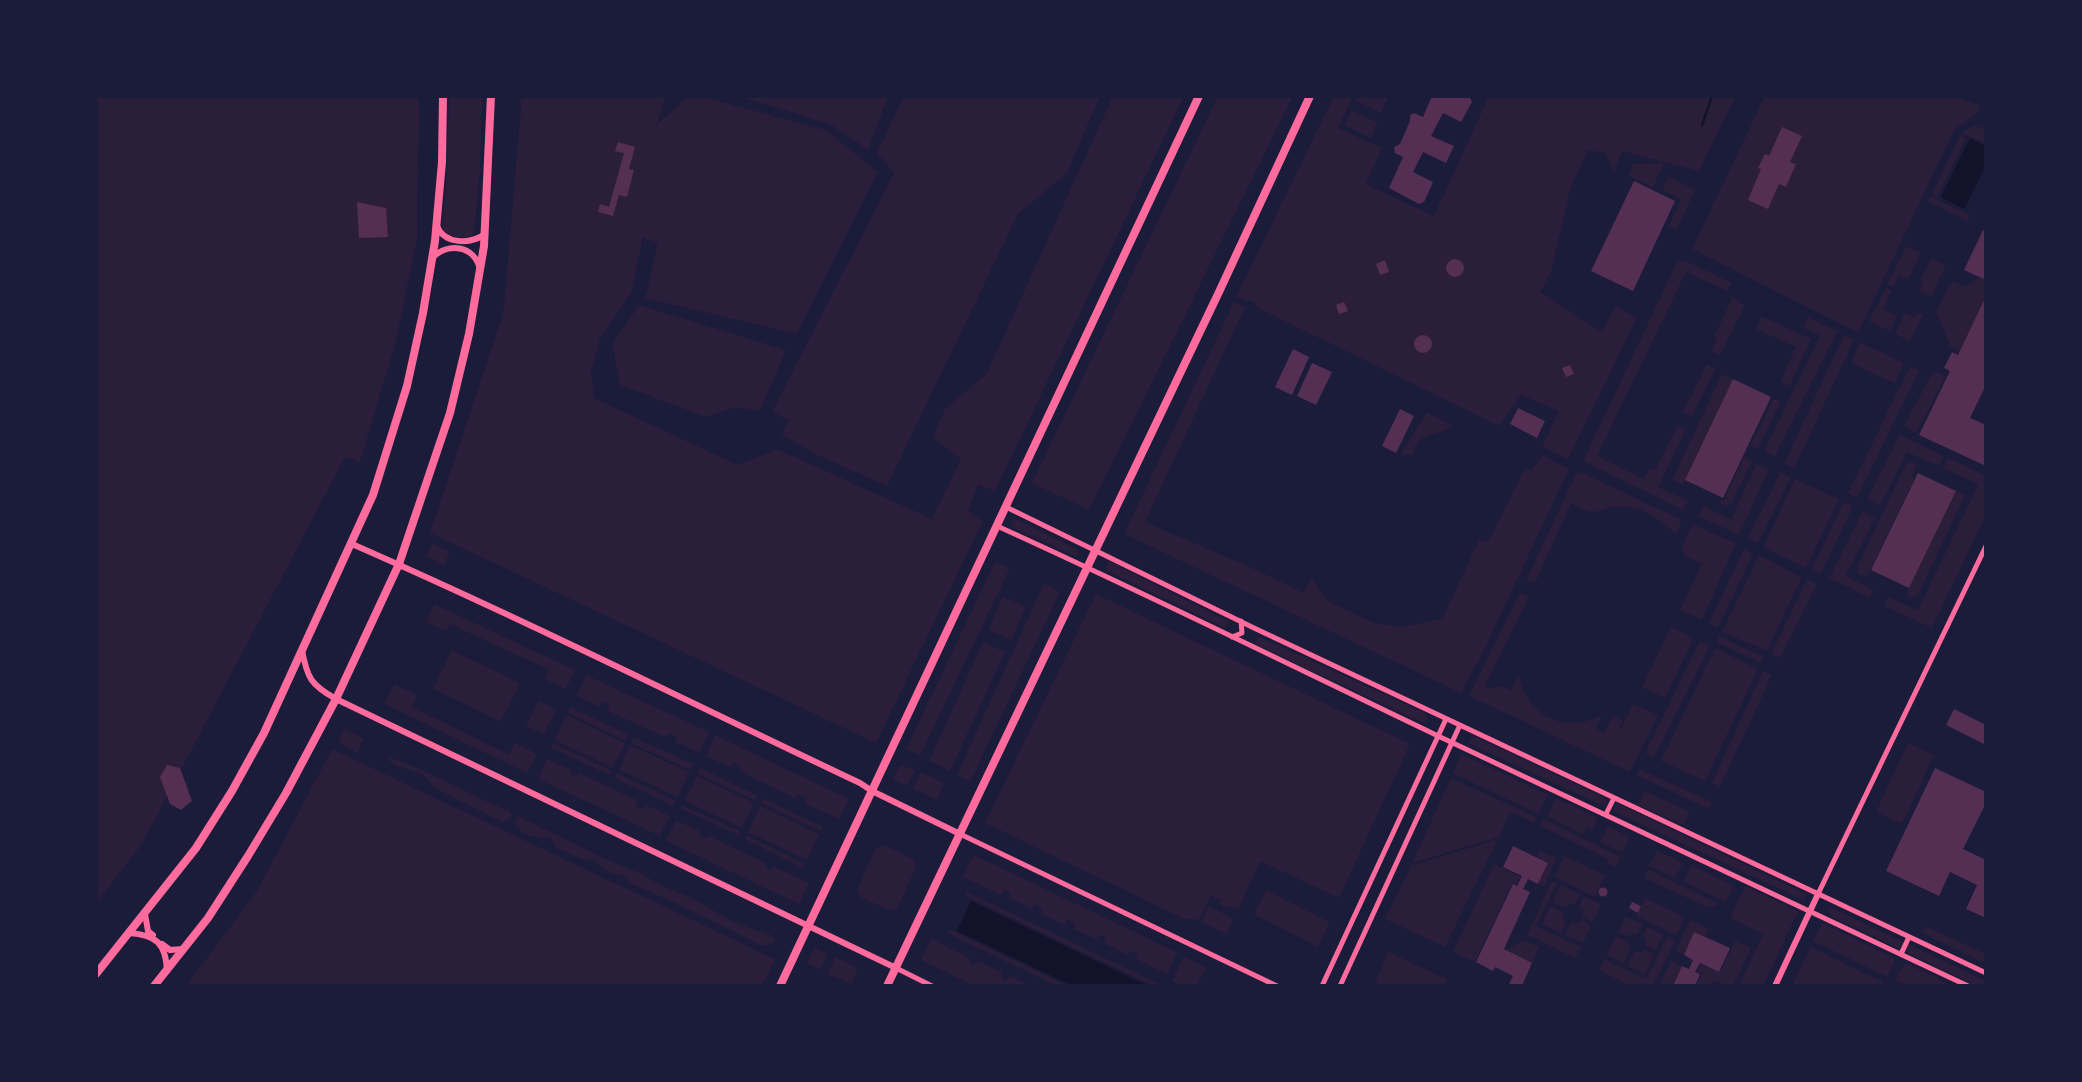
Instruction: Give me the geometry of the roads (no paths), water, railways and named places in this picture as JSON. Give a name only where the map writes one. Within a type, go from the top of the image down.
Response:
[{"type":"main road","points":[[96,974],[196,848],[232,791],[264,733],[373,495],[406,386],[421,326],[436,225],[442,162],[443,96]]},
{"type":"main road","points":[[154,986],[208,918],[286,794],[336,698],[399,564],[450,413],[469,334],[485,234],[491,96]]},
{"type":"main road","points":[[780,986],[1199,96]]},
{"type":"main road","points":[[887,986],[1088,567],[1310,96]]},
{"type":"street","points":[[436,225],[440,235],[446,238],[469,241],[477,240],[485,234]]},
{"type":"street","points":[[432,258],[439,250],[448,248],[468,251],[478,259],[480,270]]},
{"type":"street","points":[[1006,508],[1241,622],[1986,974]]},
{"type":"street","points":[[997,526],[1088,567],[1439,736],[1811,910],[1968,986]]},
{"type":"street","points":[[352,544],[399,564],[843,775],[960,834],[1277,986]]},
{"type":"street","points":[[1775,986],[1986,546]]},
{"type":"street","points":[[1232,637],[1242,632],[1241,622]]},
{"type":"street","points":[[302,650],[306,671],[312,682],[320,690],[932,986]]},
{"type":"street","points":[[1322,986],[1446,719]]},
{"type":"street","points":[[1340,986],[1460,725]]},
{"type":"street","points":[[1606,814],[1614,798]]},
{"type":"street","points":[[145,914],[148,932],[170,950],[183,949]]},
{"type":"street","points":[[129,933],[147,934],[162,947],[166,955],[167,971]]},
{"type":"street","points":[[1901,954],[1909,937]]},
{"type":"waterway","points":[[1702,125],[1712,96]]}]
